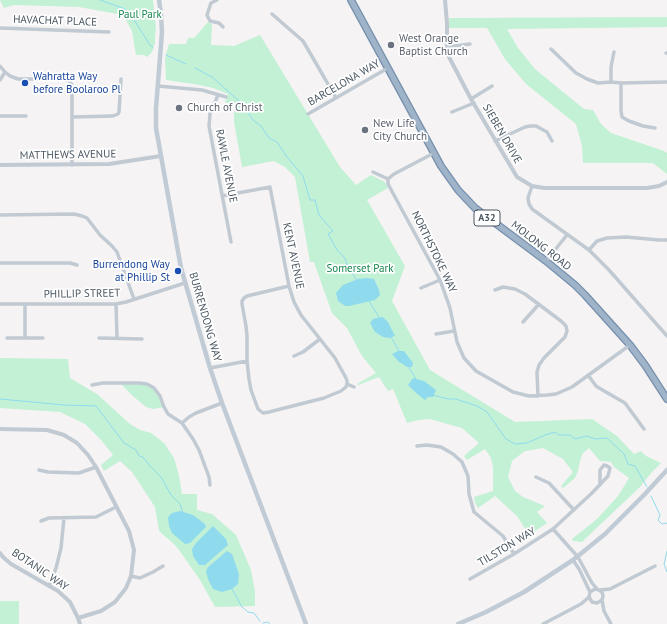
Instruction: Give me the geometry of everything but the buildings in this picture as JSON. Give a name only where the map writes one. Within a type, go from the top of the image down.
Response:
[{"type":"highway","name":"MOLONG ROAD","points":[[351,0],[434,153],[458,190],[468,202],[486,217],[546,261],[575,285],[630,345],[667,399]]},
{"type":"main road","name":"BURRENDONG WAY","points":[[158,0],[162,25],[156,123],[181,268],[210,368],[222,403],[306,624]]},
{"type":"main road","points":[[458,624],[518,596],[578,557],[605,534],[667,470]]},
{"type":"street","points":[[217,0],[211,4],[208,15],[210,21],[219,23],[223,26]]},
{"type":"street","name":"SIEBEN DRIVE","points":[[445,0],[447,47],[453,66],[495,141],[517,176],[532,186]]},
{"type":"street","points":[[272,14],[302,40],[336,98]]},
{"type":"street","name":"HAVACHAT PLACE","points":[[0,28],[109,32]]},
{"type":"street","points":[[447,47],[470,44]]},
{"type":"street","points":[[552,49],[576,72],[587,79],[598,83],[667,82]]},
{"type":"street","points":[[611,82],[611,67],[614,52]]},
{"type":"street","points":[[0,66],[10,76],[18,79],[64,79],[70,81],[72,86],[72,165]]},
{"type":"street","name":"BARCELONA WAY","points":[[308,114],[388,68]]},
{"type":"street","points":[[0,80],[5,72]]},
{"type":"street","points":[[72,117],[113,116],[118,114],[121,79]]},
{"type":"street","points":[[621,83],[622,117],[643,126],[655,128]]},
{"type":"street","points":[[158,86],[202,90],[226,97]]},
{"type":"street","points":[[452,112],[472,101],[492,86]]},
{"type":"street","name":"RAWLE AVENUE","points":[[218,95],[210,114],[209,126],[231,242]]},
{"type":"street","points":[[0,116],[26,116]]},
{"type":"street","points":[[495,141],[524,127],[530,126],[536,126],[547,132],[552,141]]},
{"type":"street","points":[[373,172],[388,179],[394,174],[434,153]]},
{"type":"street","name":"MATTHEWS AVENUE","points":[[0,165],[117,164],[161,156]]},
{"type":"street","name":"NORTHSTOKE WAY","points":[[388,179],[389,184],[440,280],[450,308],[457,342],[464,358],[476,371],[512,392],[529,396],[556,394],[572,387],[630,345]]},
{"type":"street","points":[[667,182],[659,186],[647,188],[544,188],[532,186],[528,198],[532,209],[589,250],[609,270],[667,336]]},
{"type":"street","name":"KENT AVENUE","points":[[222,196],[270,187],[288,286],[294,302],[301,315],[335,358],[346,378],[347,384]]},
{"type":"street","points":[[0,215],[74,214],[87,218],[100,235],[117,252],[134,299]]},
{"type":"street","points":[[546,261],[567,235]]},
{"type":"street","points":[[589,250],[597,241],[607,238],[626,237],[667,240]]},
{"type":"street","points":[[0,263],[70,263],[77,265]]},
{"type":"street","points":[[421,288],[440,280]]},
{"type":"street","name":"PHILLIP STREET","points":[[0,304],[116,304],[186,283]]},
{"type":"street","points":[[288,286],[247,296],[244,298],[242,304],[247,331],[247,361],[249,379],[251,390],[258,409],[263,412],[269,412],[324,398],[346,387],[347,384],[354,387]]},
{"type":"street","points":[[495,290],[503,287],[515,289],[525,294],[566,326],[567,331],[565,337],[539,365],[537,372],[538,396]]},
{"type":"street","points":[[25,304],[25,338]]},
{"type":"street","points":[[116,304],[117,338]]},
{"type":"street","points":[[523,322],[539,304]]},
{"type":"street","points":[[436,334],[454,331]]},
{"type":"street","points":[[7,338],[43,338]]},
{"type":"street","points":[[99,338],[142,339]]},
{"type":"street","points":[[294,356],[303,352],[320,339]]},
{"type":"street","points":[[210,368],[247,361]]},
{"type":"street","points":[[588,375],[596,386],[625,404],[644,428]]},
{"type":"street","points":[[92,384],[139,383],[147,384],[154,388],[160,396],[168,414],[182,423],[193,439],[199,450],[209,477],[210,485]]},
{"type":"street","points":[[182,423],[196,413],[222,403]]},
{"type":"street","points":[[0,429],[47,430],[64,435],[77,443],[96,467],[129,531],[134,550],[131,576],[126,588],[115,602],[101,611],[78,618]]},
{"type":"street","points":[[417,446],[427,445],[441,448],[453,454],[462,462],[468,476],[469,494],[474,512],[503,536],[514,554]]},
{"type":"street","name":"TILSTON WAY","points":[[470,579],[514,554],[553,529],[592,493],[600,485],[608,476],[610,468],[608,466],[604,465],[600,470],[600,485]]},
{"type":"street","points":[[39,470],[48,472],[79,472],[96,467]]},
{"type":"street","points":[[536,477],[549,483],[574,510]]},
{"type":"street","points":[[41,521],[48,518],[96,517],[116,507]]},
{"type":"street","points":[[49,586],[56,568],[61,548],[64,518]]},
{"type":"street","name":"TILSTON WAY","points":[[553,529],[578,557],[592,583],[599,590]]},
{"type":"street","name":"BOTANIC WAY","points":[[1,556],[11,564],[58,591],[70,602],[80,624]]},
{"type":"street","points":[[543,624],[581,604],[589,597],[590,592],[580,569],[573,560]]},
{"type":"street","points":[[131,576],[140,578],[163,566]]},
{"type":"street","points":[[611,624],[604,611],[602,600],[603,596],[610,589],[654,566]]},
{"type":"street","points":[[590,592],[595,589],[610,589]]},
{"type":"street","points":[[599,590],[603,596]]},
{"type":"street","points":[[589,597],[604,611]]},
{"type":"street","points":[[581,604],[599,603],[602,600]]},
{"type":"green space","name":"Paul Park","points":[[0,0],[153,0],[156,28],[155,43],[152,52],[147,57],[144,55],[136,55],[132,31],[123,15],[79,7],[14,5],[4,8]]},
{"type":"green space","points":[[667,17],[667,27],[507,29],[518,48],[535,69],[584,109],[593,110],[601,124],[611,133],[667,153],[667,174],[653,163],[583,163],[582,146],[576,124],[526,84],[505,59],[487,28],[449,28],[449,18]]},
{"type":"green space","name":"Somerset Park","points":[[208,22],[212,24],[211,45],[234,46],[260,35],[340,167],[356,185],[371,175],[385,182],[388,188],[367,200],[405,266],[392,301],[430,370],[515,422],[592,419],[617,436],[634,454],[641,451],[646,456],[661,463],[641,486],[582,542],[573,541],[572,539],[597,519],[618,496],[629,478],[614,467],[611,462],[600,461],[589,448],[583,453],[575,478],[563,488],[561,486],[573,472],[563,459],[543,448],[525,451],[512,461],[508,477],[515,491],[523,497],[545,506],[537,512],[547,523],[529,535],[517,516],[495,496],[478,508],[474,497],[493,491],[493,467],[491,458],[485,449],[467,460],[464,456],[479,443],[462,428],[430,419],[407,423],[393,389],[388,391],[379,377],[358,385],[357,384],[376,373],[362,356],[347,328],[332,313],[314,262],[310,262],[295,177],[285,167],[274,161],[242,167],[234,122],[234,113],[238,109],[225,102],[228,94],[213,88],[166,80],[165,58],[169,44],[186,44],[188,38],[194,38]]},
{"type":"green space","points":[[0,358],[68,359],[70,378],[97,394],[130,424],[140,430],[151,433],[164,443],[174,458],[182,494],[197,494],[197,510],[212,514],[236,535],[251,570],[255,592],[255,606],[215,607],[200,580],[179,550],[159,531],[155,507],[132,472],[120,461],[104,471],[101,465],[113,455],[102,441],[85,424],[60,412],[0,408]]},
{"type":"green space","points":[[120,383],[139,383],[154,388],[164,407],[153,409],[146,407]]},
{"type":"green space","points":[[0,601],[19,601],[19,624],[0,624]]},
{"type":"water","points":[[358,279],[374,279],[379,290],[380,295],[375,300],[349,306],[345,306],[338,301],[336,293],[343,285]]},
{"type":"water","points":[[383,317],[388,322],[395,336],[389,338],[383,337],[375,332],[370,323],[373,319]]},
{"type":"water","points":[[398,351],[404,351],[413,363],[412,367],[407,367],[398,361],[392,354]]},
{"type":"water","points":[[413,378],[424,381],[436,390],[433,397],[428,397],[425,400],[416,393],[408,385]]},
{"type":"water","points":[[180,511],[193,515],[205,524],[206,527],[190,543],[185,544],[172,533],[169,526],[168,517],[172,513]]},
{"type":"water","points":[[213,526],[226,539],[228,545],[205,565],[199,565],[193,556],[192,549]]},
{"type":"water","points":[[227,551],[232,554],[239,574],[238,584],[232,589],[222,592],[213,589],[206,571],[208,567]]},
{"type":"waterway","points":[[100,0],[125,9],[131,15],[153,48]]},
{"type":"waterway","points":[[166,55],[186,64]]},
{"type":"waterway","points":[[195,68],[212,77],[238,100],[254,121],[261,126],[269,138],[277,142],[303,176],[310,200],[315,200],[319,215],[333,231],[328,234],[337,250],[344,257],[357,281]]},
{"type":"waterway","points":[[369,301],[380,319]]},
{"type":"waterway","points":[[391,337],[399,351]]},
{"type":"waterway","points":[[408,366],[416,379]]},
{"type":"waterway","points":[[433,395],[448,399],[456,399],[477,406],[487,412],[506,439],[515,444],[527,443],[555,432],[559,435],[570,435],[575,439],[587,436],[595,439],[607,438],[624,454],[628,464],[635,466],[647,487]]},
{"type":"waterway","points":[[0,399],[64,405],[96,406],[124,443],[136,450],[139,456],[143,457],[161,477],[171,495],[180,504],[183,513]]},
{"type":"waterway","points":[[651,496],[660,515],[658,520],[662,524],[667,523]]},
{"type":"waterway","points":[[667,551],[664,564],[667,572]]},
{"type":"waterway","points":[[232,589],[242,607],[248,612],[254,613],[260,621]]},
{"type":"waterway","points":[[263,623],[268,622],[270,624]]},
{"type":"place","name":"West Orange Baptist Church","points":[[391,45]]},
{"type":"place","name":"Wahratta Way before Boolaroo Pl","points":[[25,83]]},
{"type":"place","name":"Church of Christ","points":[[179,108]]},
{"type":"place","name":"New Life City Church","points":[[365,130]]},
{"type":"place","name":"Burrendong Way at Phillip St","points":[[178,271]]}]
